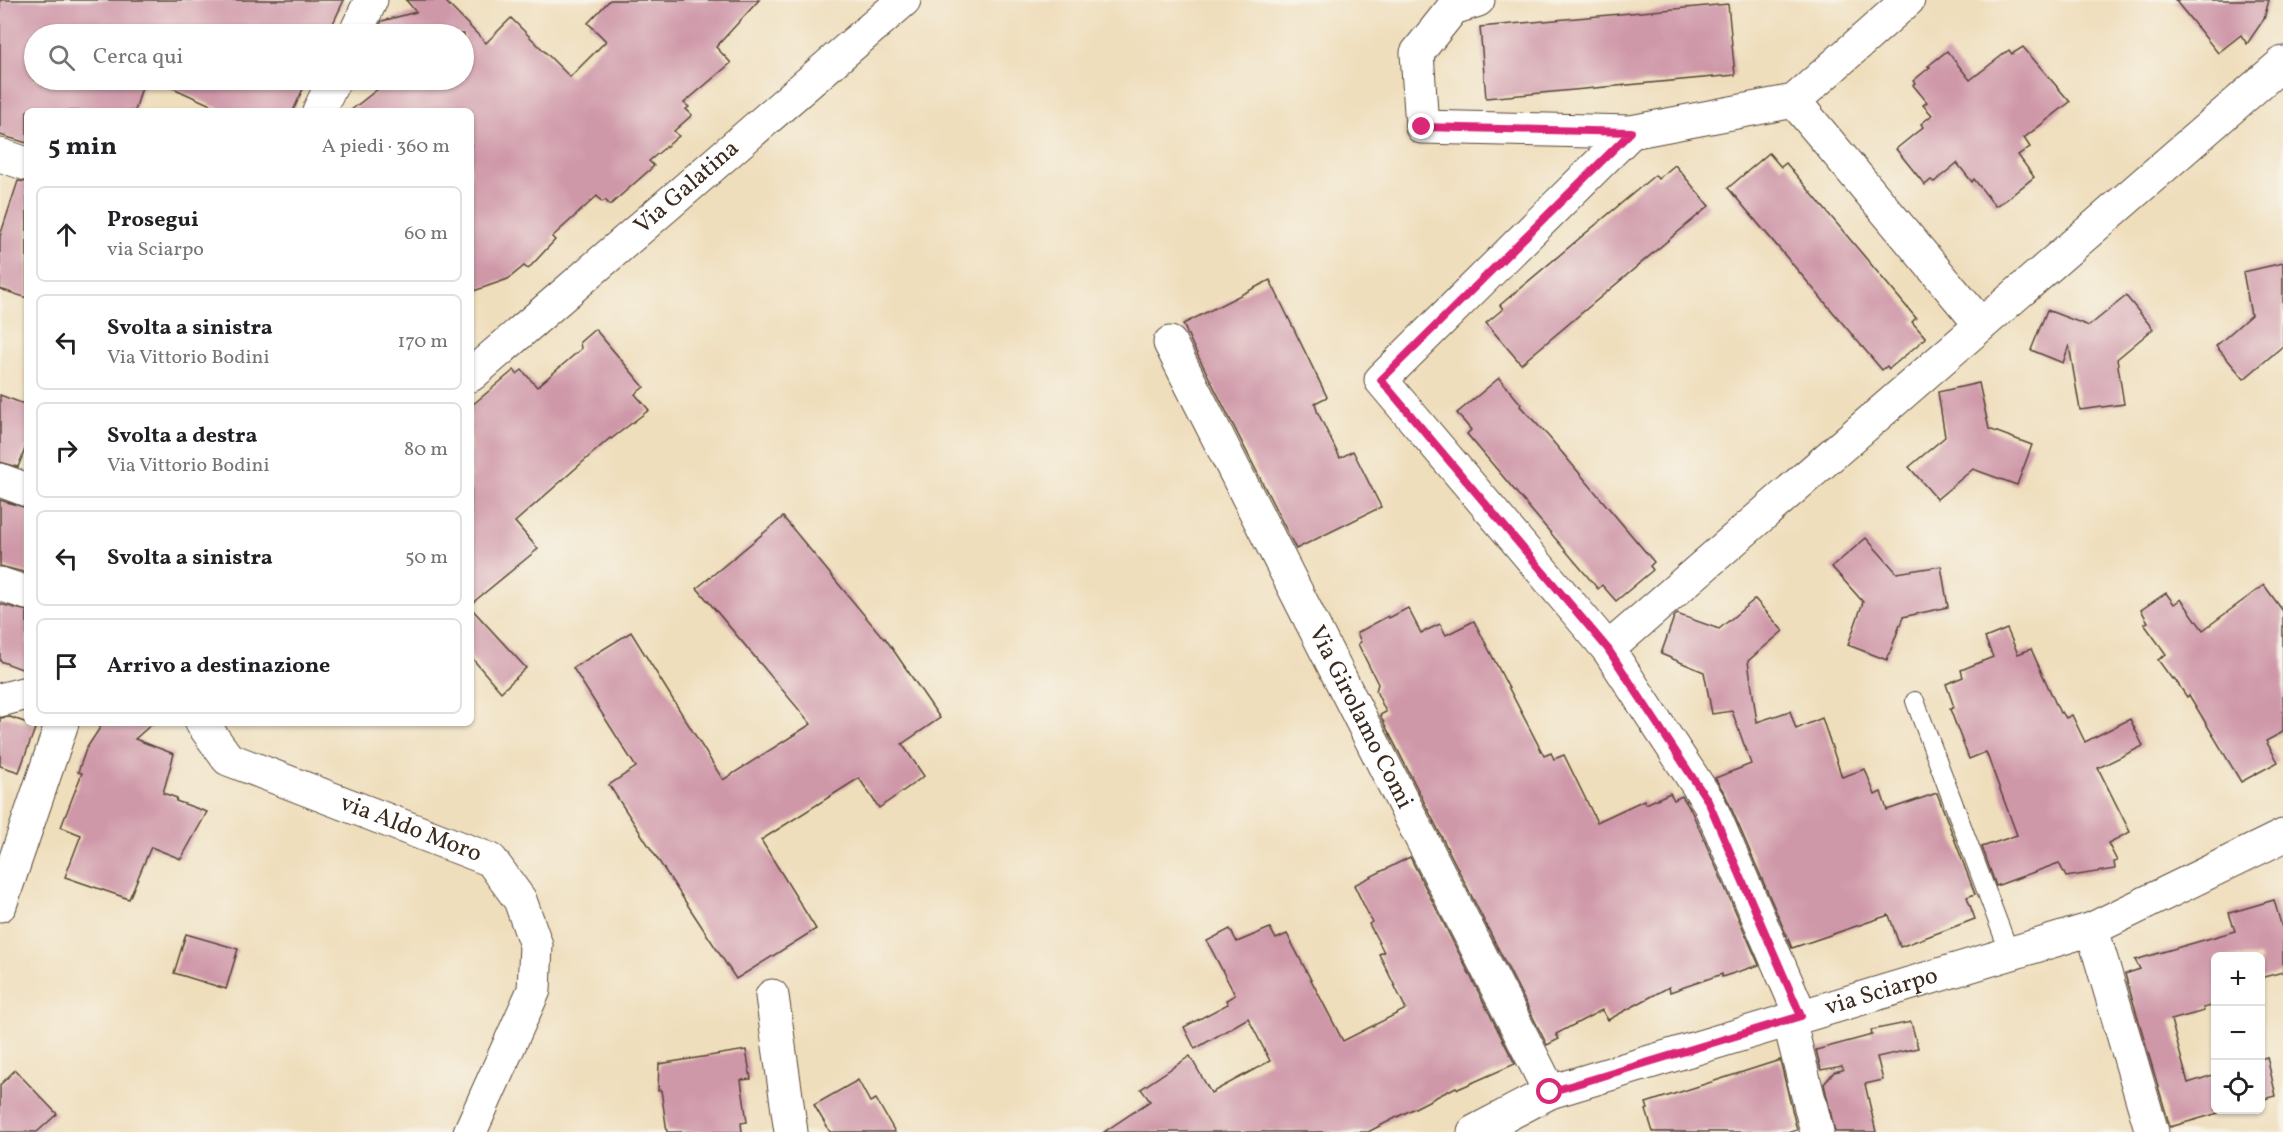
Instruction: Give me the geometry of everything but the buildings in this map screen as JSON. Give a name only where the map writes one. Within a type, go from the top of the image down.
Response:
[{"type":"street","points":[[359,24],[370,0]]},
{"type":"street","name":"Via Galatina","points":[[474,372],[904,0]]},
{"type":"street","points":[[1478,0],[1453,8],[1417,53],[1422,127],[1631,132],[1794,101],[1908,0]]},
{"type":"street","points":[[1608,649],[2283,63]]},
{"type":"street","points":[[320,108],[329,90]]},
{"type":"street","points":[[1794,101],[1981,325]]},
{"type":"street","points":[[1631,132],[1381,380],[1608,649],[1708,801],[1795,1018],[1817,1132]]},
{"type":"street","points":[[0,155],[24,163]]},
{"type":"street","name":"Via Girolamo Comi","points":[[1170,343],[1550,1092]]},
{"type":"street","points":[[0,480],[24,489]]},
{"type":"street","points":[[0,584],[24,592]]},
{"type":"street","points":[[0,700],[24,694]]},
{"type":"street","points":[[0,905],[61,726]]},
{"type":"street","name":"via Aldo Moro","points":[[204,726],[228,759],[491,860],[520,900],[536,945],[534,990],[470,1132]]},
{"type":"street","name":"via Sciarpo","points":[[1474,1132],[1550,1092],[2092,929],[2283,836]]},
{"type":"street","points":[[2092,929],[2152,1132]]},
{"type":"street","points":[[772,996],[791,1132]]},
{"type":"lane","points":[[1915,701],[2010,954]]},
{"type":"route","points":[[1422,127],[1631,132],[1381,380],[1608,649],[1708,801],[1801,1016],[1550,1092]]}]
